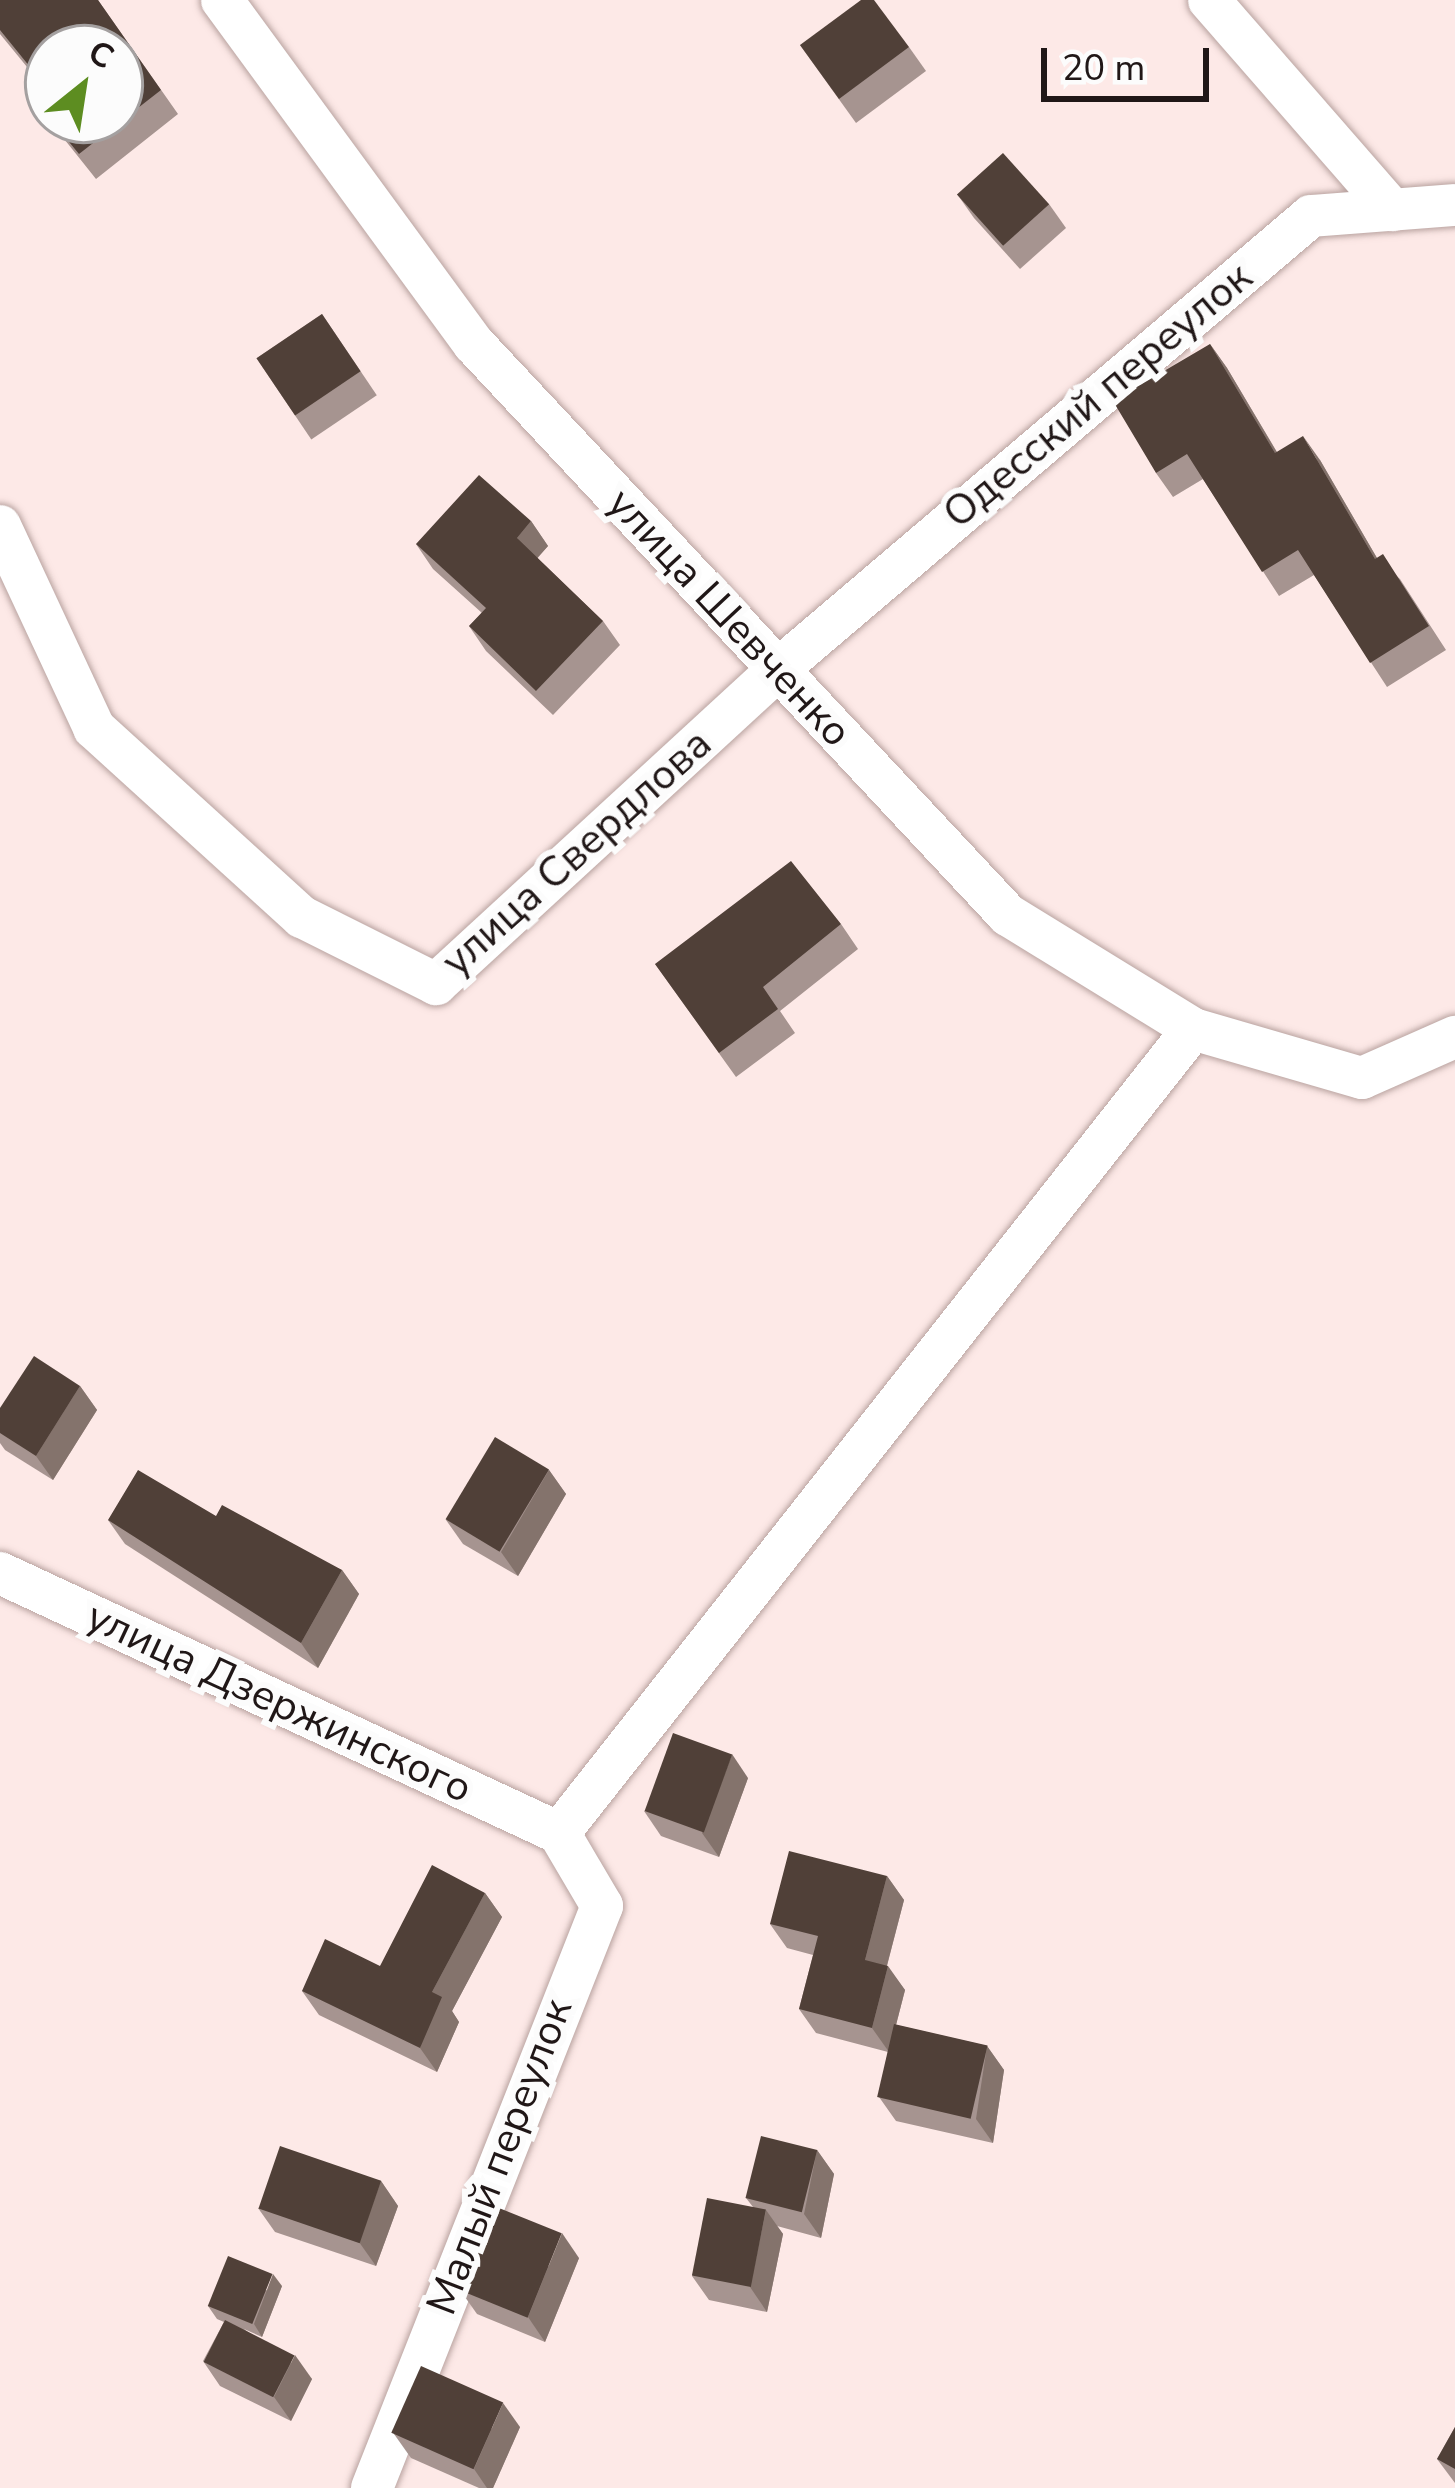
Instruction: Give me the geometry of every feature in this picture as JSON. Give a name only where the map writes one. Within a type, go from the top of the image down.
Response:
[{"type":"street","name":"улица Шевченко","points":[[222,0],[474,344],[1009,915],[1193,1029],[1362,1078],[1455,1037]]},
{"type":"street","points":[[1209,0],[1392,210]]},
{"type":"street","name":"Одесский переулок","points":[[776,670],[1311,216],[1455,206]]},
{"type":"street","name":"улица Свердлова","points":[[0,526],[94,728],[302,917],[436,984],[776,670]]},
{"type":"street","points":[[559,1833],[1193,1029]]},
{"type":"street","name":"улица Дзержинского","points":[[0,1573],[559,1833]]},
{"type":"street","name":"Малый переулок","points":[[372,2488],[602,1906],[559,1833]]},
{"type":"building","points":[[0,0],[98,0],[115,24],[24,24],[24,60],[0,30]]},
{"type":"building","points":[[861,0],[874,0],[909,47],[839,99],[800,45]]},
{"type":"building","points":[[144,66],[161,90],[144,103]]},
{"type":"building","points":[[71,144],[92,144],[79,154]]},
{"type":"building","points":[[1003,153],[1049,204],[1003,246],[957,194]]},
{"type":"building","points":[[322,314],[361,371],[295,415],[257,358]]},
{"type":"building","points":[[1210,344],[1275,453],[1303,436],[1375,559],[1383,554],[1429,626],[1370,663],[1298,550],[1262,572],[1187,454],[1156,473],[1113,401]]},
{"type":"building","points":[[479,475],[531,521],[517,538],[603,621],[536,691],[469,626],[486,608],[416,544]]},
{"type":"building","points":[[791,861],[841,924],[763,987],[778,1009],[719,1053],[655,964]]},
{"type":"building","points":[[34,1356],[80,1386],[36,1456],[0,1433],[0,1408]]},
{"type":"building","points":[[495,1437],[549,1469],[500,1552],[446,1519]]},
{"type":"building","points":[[138,1470],[216,1516],[222,1505],[342,1570],[301,1643],[108,1520]]},
{"type":"building","points":[[673,1733],[732,1755],[704,1833],[645,1811]]},
{"type":"building","points":[[789,1851],[887,1876],[865,1960],[888,1966],[872,2028],[799,2009],[818,1936],[770,1924]]},
{"type":"building","points":[[432,1865],[485,1893],[432,1992],[442,1997],[420,2048],[302,1991],[325,1939],[380,1966]]},
{"type":"building","points":[[894,2024],[988,2046],[971,2119],[877,2097]]},
{"type":"building","points":[[761,2136],[817,2150],[802,2212],[746,2198]]},
{"type":"building","points":[[280,2146],[381,2181],[360,2243],[259,2208]]},
{"type":"building","points":[[707,2198],[766,2209],[751,2287],[692,2276]]},
{"type":"building","points":[[494,2206],[562,2233],[528,2318],[460,2290]]},
{"type":"building","points":[[228,2256],[273,2274],[252,2324],[208,2306]]},
{"type":"building","points":[[225,2320],[294,2355],[273,2397],[204,2362]]},
{"type":"building","points":[[421,2366],[503,2403],[474,2469],[391,2433]]},
{"type":"building","points":[[1455,2427],[1455,2469],[1437,2459]]}]
